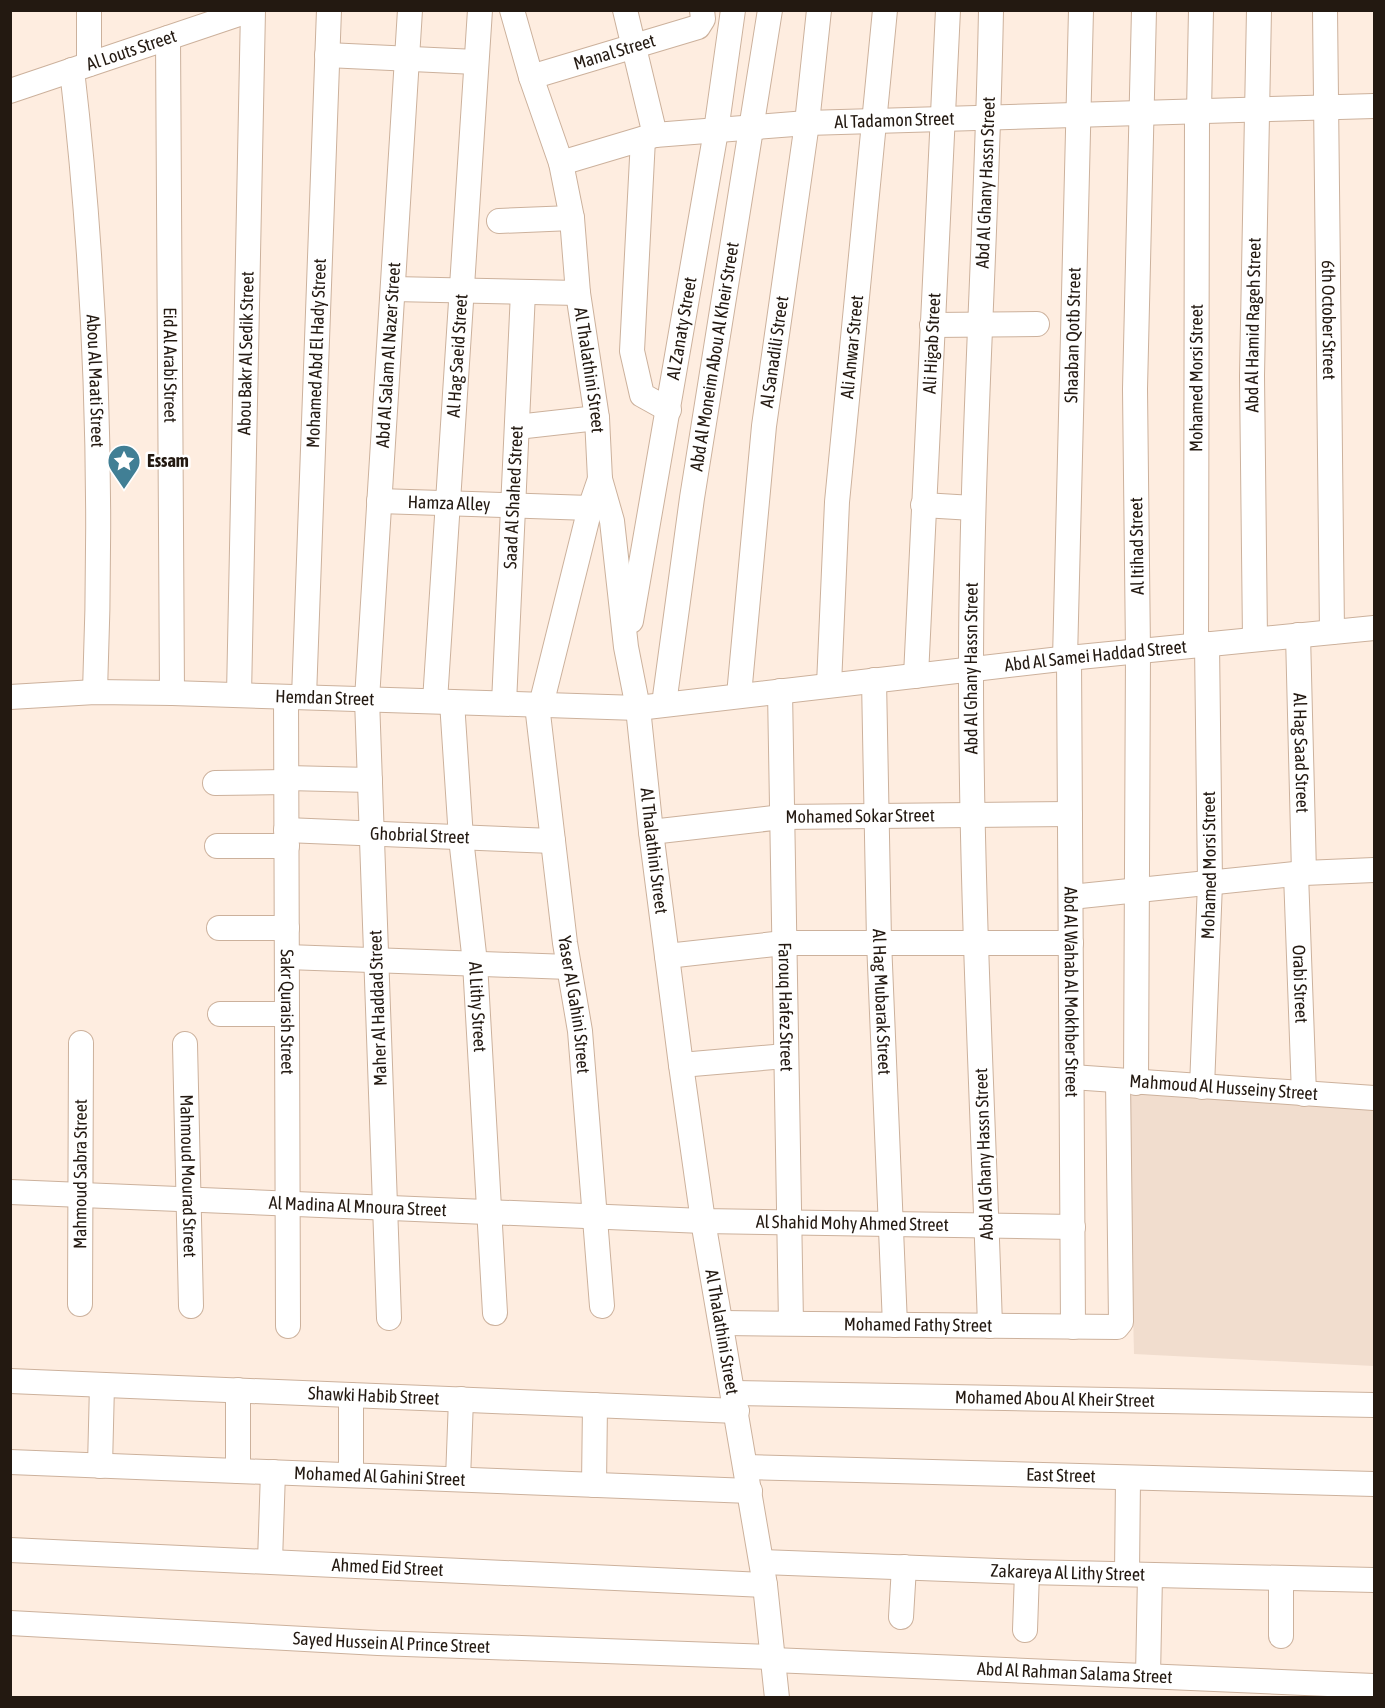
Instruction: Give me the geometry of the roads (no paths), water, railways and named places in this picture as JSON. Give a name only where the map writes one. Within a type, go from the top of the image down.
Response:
[{"type":"street","name":"Abou Al Maati Street","points":[[89,10],[80,67],[93,318],[98,610],[95,692]]},
{"type":"street","name":"Al Louts Street","points":[[10,91],[252,10]]},
{"type":"street","name":"Abou Bakr Al Sedik Street","points":[[239,695],[252,10]]},
{"type":"street","name":"Mohamed Abd El Hady Street","points":[[295,697],[329,10]]},
{"type":"street","name":"Abd Al Salam Al Nazer Street","points":[[367,699],[410,10]]},
{"type":"street","name":"Al Hag Saeid Street","points":[[443,702],[448,503],[480,10]]},
{"type":"street","name":"Al Thalathini Street","points":[[512,10],[531,77],[561,163],[572,218],[578,293],[597,418],[600,479],[612,521],[626,647],[638,708],[651,832],[681,1065],[704,1221],[764,1573],[777,1698]]},
{"type":"street","points":[[625,10],[649,137],[632,351],[642,394],[669,410]]},
{"type":"street","name":"Al Zanaty Street","points":[[626,647],[716,131],[733,10]]},
{"type":"street","name":"Abd Al Moneim Abou Al Kheir Street","points":[[664,704],[692,498],[753,128],[770,10]]},
{"type":"street","name":"Al Sanadili Street","points":[[739,695],[764,426],[807,123],[819,10]]},
{"type":"street","name":"Ali Anwar Street","points":[[829,686],[837,502],[885,10]]},
{"type":"street","name":"Ali Higab Street","points":[[916,676],[948,10]]},
{"type":"street","name":"Abd Al Ghany Hassn Street","points":[[990,1326],[975,941],[971,669],[973,508],[989,119],[991,10]]},
{"type":"street","name":"Shaaban Qotb Street","points":[[1067,658],[1081,10]]},
{"type":"street","name":"Al Itihad Street","points":[[1114,1328],[1121,1322],[1135,891],[1138,651],[1136,389],[1144,10]]},
{"type":"street","name":"Mohamed Morsi Street","points":[[1201,10],[1198,112],[1202,645],[1210,883],[1202,1087]]},
{"type":"street","name":"Abd Al Hamid Rageh Street","points":[[1255,639],[1252,376],[1259,110],[1259,10]]},
{"type":"street","name":"6th October Street","points":[[1325,10],[1332,632]]},
{"type":"street","name":"Manal Street","points":[[531,77],[633,46],[700,19]]},
{"type":"street","name":"Eid Al Arabi Street","points":[[168,38],[172,693]]},
{"type":"street","points":[[327,55],[476,62]]},
{"type":"street","name":"Al Tadamon Street","points":[[561,163],[649,137],[807,123],[1374,106]]},
{"type":"street","points":[[499,221],[572,218]]},
{"type":"street","points":[[393,289],[578,293]]},
{"type":"street","name":"Saad Al Shahed Street","points":[[504,703],[523,292]]},
{"type":"street","points":[[932,325],[1037,324]]},
{"type":"street","points":[[517,427],[597,418]]},
{"type":"street","points":[[539,705],[590,508],[600,479]]},
{"type":"street","name":"Hamza Alley","points":[[379,501],[590,508]]},
{"type":"street","points":[[923,505],[973,508]]},
{"type":"street","points":[[612,521],[649,520]]},
{"type":"street","name":"Abd Al Samei Haddad Street","points":[[638,708],[1067,658],[1374,628]]},
{"type":"street","name":"Al Hag Saad Street","points":[[1298,635],[1300,873]]},
{"type":"street","name":"Abd Al Wahab Al Mokhber Street","points":[[1067,658],[1071,897],[1073,1327]]},
{"type":"street","name":"Al Hag Mubarak Street","points":[[874,680],[879,941],[895,1325]]},
{"type":"street","name":"Farouq Hafez Street","points":[[780,691],[791,1323]]},
{"type":"street","name":"Hemdan Street","points":[[10,697],[95,692],[172,693],[638,708]]},
{"type":"street","name":"Sakr Quraish Street","points":[[288,1326],[286,838],[287,780],[295,697]]},
{"type":"street","name":"Maher Al Haddad Street","points":[[367,699],[389,1317]]},
{"type":"street","name":"Al Lithy Street","points":[[443,702],[475,963],[495,1313]]},
{"type":"street","name":"Yaser Al Gahini Street","points":[[539,705],[553,842],[569,967],[580,1031],[602,1306]]},
{"type":"street","points":[[215,783],[370,780]]},
{"type":"street","name":"Mohamed Sokar Street","points":[[651,832],[782,817],[1070,814]]},
{"type":"street","name":"Ghobrial Street","points":[[217,846],[286,838],[372,834],[553,842]]},
{"type":"street","points":[[1071,897],[1300,873],[1374,870]]},
{"type":"street","name":"Orabi Street","points":[[1300,873],[1304,1094]]},
{"type":"street","points":[[219,928],[287,928]]},
{"type":"street","points":[[667,956],[784,943],[975,941],[1071,943]]},
{"type":"street","points":[[287,957],[569,967]]},
{"type":"street","points":[[220,1014],[287,1014]]},
{"type":"street","name":"Mahmoud Sabra Street","points":[[80,1304],[81,1043]]},
{"type":"street","name":"Mahmoud Mourad Street","points":[[185,1044],[191,1306]]},
{"type":"street","points":[[681,1065],[786,1056]]},
{"type":"street","name":"Mahmoud Al Husseiny Street","points":[[1072,1077],[1374,1098]]},
{"type":"street","name":"Al Madina Al Mnoura Street","points":[[10,1192],[704,1221]]},
{"type":"street","name":"Al Shahid Mohy Ahmed Street","points":[[704,1221],[1073,1227]]},
{"type":"street","name":"Mohamed Fathy Street","points":[[723,1323],[1114,1328]]},
{"type":"street","name":"Shawki Habib Street","points":[[10,1381],[595,1405],[736,1402]]},
{"type":"street","points":[[100,1466],[102,1385]]},
{"type":"street","points":[[238,1390],[238,1471]]},
{"type":"street","points":[[351,1395],[351,1475]]},
{"type":"street","points":[[458,1479],[461,1400]]},
{"type":"street","name":"Mohamed Abou Al Kheir Street","points":[[736,1402],[1374,1405]]},
{"type":"street","points":[[594,1485],[595,1405]]},
{"type":"street","name":"Mohamed Al Gahini Street","points":[[10,1462],[594,1485],[748,1479]]},
{"type":"street","points":[[270,1561],[273,1472]]},
{"type":"street","name":"East Street","points":[[748,1479],[1128,1479],[1374,1484]]},
{"type":"street","points":[[1128,1479],[1148,1676]]},
{"type":"street","name":"Ahmed Eid Street","points":[[10,1550],[270,1561],[764,1573]]},
{"type":"street","points":[[901,1617],[904,1568]]},
{"type":"street","name":"Zakareya Al Lithy Street","points":[[764,1573],[904,1568],[1374,1580]]},
{"type":"street","points":[[1026,1572],[1026,1630]]},
{"type":"street","points":[[1281,1578],[1281,1636]]},
{"type":"street","name":"Sayed Hussein Al Prince Street","points":[[10,1623],[378,1643],[773,1659]]},
{"type":"street","name":"Abd Al Rahman Salama Street","points":[[773,1659],[1374,1686]]},
{"type":"place","name":"Essam","points":[[124,490]]}]
